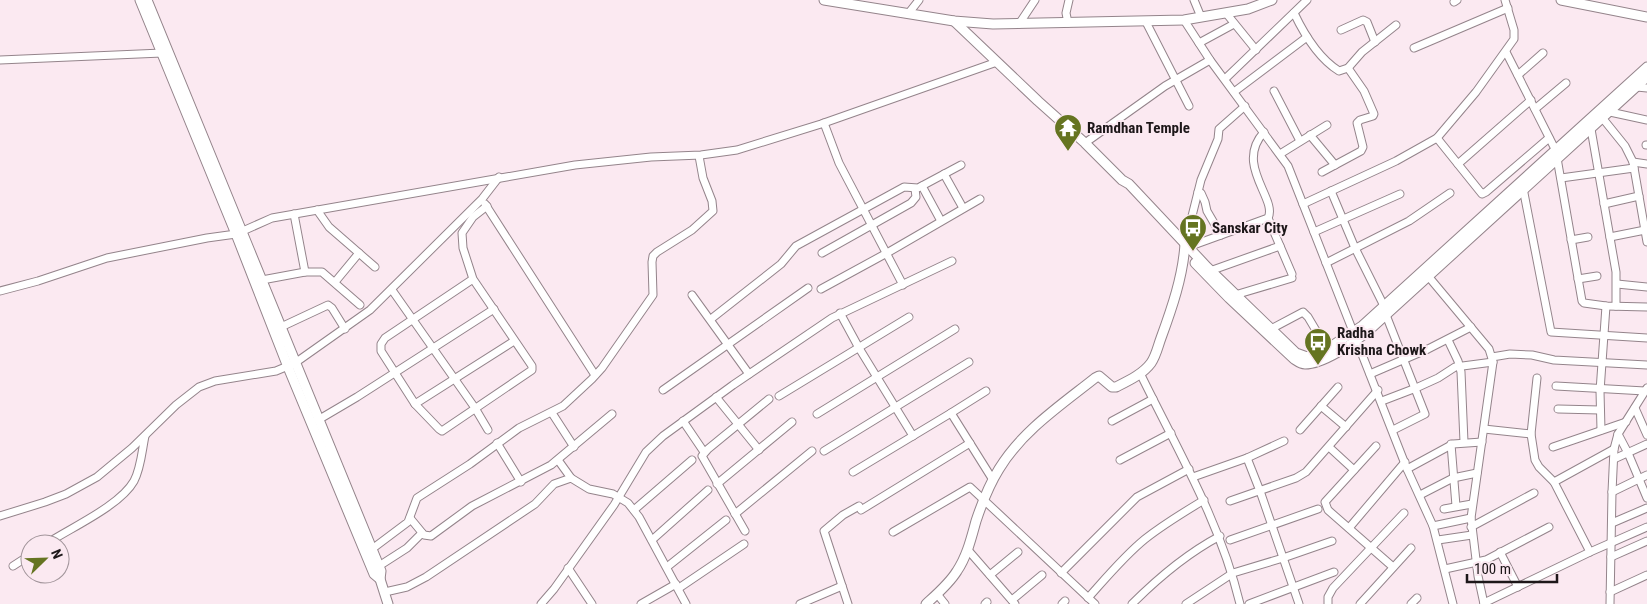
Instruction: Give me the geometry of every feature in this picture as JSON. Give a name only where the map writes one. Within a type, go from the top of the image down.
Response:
[{"type":"street","points":[[140,0],[262,280],[281,327],[291,365],[318,420],[381,571],[380,579],[387,599],[426,576],[535,504],[554,484],[571,478]]},
{"type":"street","points":[[147,0],[374,574],[380,579]]},
{"type":"street","points":[[824,0],[874,4],[908,14],[954,21],[993,24],[1184,20],[1226,13],[1247,4],[1272,0]]},
{"type":"street","points":[[908,14],[919,0]]},
{"type":"street","points":[[1018,24],[1035,0]]},
{"type":"street","points":[[1068,23],[1067,8],[1069,0]]},
{"type":"street","points":[[1194,0],[1201,17]]},
{"type":"street","points":[[1225,79],[1307,0]]},
{"type":"street","points":[[1303,204],[1396,161],[1437,138],[1476,92],[1506,52],[1515,35],[1505,0]]},
{"type":"street","points":[[1561,0],[1601,4],[1647,17]]},
{"type":"street","points":[[1414,48],[1508,8]]},
{"type":"street","points":[[1226,13],[1256,50]]},
{"type":"street","points":[[1294,13],[1307,36],[1335,68],[1342,71],[1348,68],[1362,52],[1396,25]]},
{"type":"street","points":[[1184,20],[1210,60],[1288,166],[1406,465],[1433,526],[1453,604]]},
{"type":"street","points":[[1341,30],[1363,20],[1367,22],[1375,42]]},
{"type":"street","points":[[954,21],[1129,184],[1207,272],[1279,345],[1299,363],[1304,364],[1316,361],[1355,337],[1557,154],[1647,77]]},
{"type":"street","points":[[1146,22],[1189,106]]},
{"type":"street","points":[[1200,43],[1234,24]]},
{"type":"street","points":[[1234,92],[1307,36]]},
{"type":"street","points":[[1506,52],[1557,154],[1582,300],[1584,303],[1606,306],[1647,307]]},
{"type":"street","points":[[1518,75],[1543,53]]},
{"type":"street","points":[[0,60],[162,54]]},
{"type":"street","points":[[1085,143],[1176,80],[1210,60]]},
{"type":"street","points":[[0,291],[38,281],[107,258],[240,233],[266,220],[294,214],[575,165],[651,157],[699,156],[737,150],[824,123],[997,62]]},
{"type":"street","points":[[1557,154],[1591,129],[1647,67]]},
{"type":"street","points":[[1322,172],[1361,151],[1363,147],[1357,123],[1374,114],[1364,91],[1348,68]]},
{"type":"street","points":[[1535,109],[1566,83]]},
{"type":"street","points":[[1637,87],[1647,88]]},
{"type":"street","points":[[1274,91],[1300,141]]},
{"type":"street","points":[[1458,164],[1530,100]]},
{"type":"street","points":[[926,604],[957,571],[968,550],[984,499],[993,480],[1006,458],[1036,425],[1095,378],[1099,376],[1112,387],[1116,387],[1140,373],[1151,362],[1177,289],[1198,192],[1218,139],[1219,129],[1245,106]]},
{"type":"street","points":[[1604,114],[1647,120]]},
{"type":"street","points":[[1604,114],[1625,146],[1634,165],[1645,218],[1647,242]]},
{"type":"street","points":[[824,123],[841,166],[903,285]]},
{"type":"street","points":[[1280,154],[1327,125]]},
{"type":"street","points":[[1591,129],[1617,284],[1616,306]]},
{"type":"street","points":[[1236,295],[1292,276],[1268,218],[1270,211],[1258,178],[1254,160],[1255,148],[1264,132]]},
{"type":"street","points":[[1310,135],[1335,165]]},
{"type":"street","points":[[1437,138],[1484,194],[1549,138]]},
{"type":"street","points":[[372,549],[404,525],[410,518],[414,502],[417,498],[464,468],[523,426],[552,413],[570,400],[595,375],[653,295],[653,256],[692,230],[713,211],[712,201],[701,171],[699,156]]},
{"type":"street","points":[[1561,178],[1647,164]]},
{"type":"street","points":[[711,320],[781,264],[796,246],[904,187],[919,188],[961,165]]},
{"type":"street","points":[[944,174],[963,208]]},
{"type":"street","points":[[473,279],[385,338],[381,344],[381,351],[394,373],[416,404],[442,431],[532,370],[532,366],[473,279],[463,248],[462,233],[499,177]]},
{"type":"street","points":[[1385,310],[1428,276],[1522,186]]},
{"type":"street","points":[[1522,186],[1550,329],[1554,333],[1647,338]]},
{"type":"street","points":[[919,188],[942,221]]},
{"type":"street","points":[[822,253],[914,201],[919,188]]},
{"type":"street","points":[[1331,191],[1355,248],[1385,310],[1425,414],[1393,430]]},
{"type":"street","points":[[1198,192],[1201,193],[1207,211],[1221,235]]},
{"type":"street","points":[[1326,263],[1421,215],[1450,193]]},
{"type":"street","points":[[1314,232],[1400,194]]},
{"type":"street","points":[[1604,204],[1639,196]]},
{"type":"street","points":[[821,289],[980,199]]},
{"type":"street","points":[[484,202],[595,375]]},
{"type":"street","points":[[0,516],[45,502],[81,486],[113,464],[176,405],[199,387],[215,382],[276,371],[291,365],[370,310],[484,202]]},
{"type":"street","points":[[317,210],[324,222],[375,267]]},
{"type":"street","points":[[294,214],[305,272]]},
{"type":"street","points":[[1186,248],[1268,218]]},
{"type":"street","points":[[1610,237],[1645,230]]},
{"type":"street","points":[[1572,240],[1588,237]]},
{"type":"street","points":[[1207,272],[1280,246]]},
{"type":"street","points":[[335,282],[359,253]]},
{"type":"street","points":[[541,604],[554,589],[619,497],[646,452],[663,436],[749,374],[840,313],[952,261]]},
{"type":"street","points":[[262,280],[305,272],[322,272],[360,305]]},
{"type":"street","points":[[1207,272],[1236,295],[1301,356],[1314,355],[1355,337]]},
{"type":"street","points":[[1428,276],[1489,349],[1492,359],[1471,518],[1476,563],[1484,604],[1611,542],[1647,527]]},
{"type":"street","points":[[1578,279],[1598,276]]},
{"type":"street","points":[[1617,284],[1647,287]]},
{"type":"street","points":[[663,390],[808,288]]},
{"type":"street","points":[[392,290],[475,408],[488,430]]},
{"type":"street","points":[[692,295],[749,374]]},
{"type":"street","points":[[281,327],[328,305],[332,308],[345,329]]},
{"type":"street","points":[[1601,430],[1600,387],[1606,306]]},
{"type":"street","points":[[318,420],[494,309]]},
{"type":"street","points":[[1271,329],[1303,312],[1327,349]]},
{"type":"street","points":[[840,313],[859,348],[913,436]]},
{"type":"street","points":[[779,396],[909,317]]},
{"type":"street","points":[[1370,374],[1448,340],[1471,327]]},
{"type":"street","points":[[817,414],[955,329]]},
{"type":"street","points":[[1448,340],[1460,367],[1464,442]]},
{"type":"street","points":[[416,404],[514,341]]},
{"type":"street","points":[[1382,401],[1438,378],[1448,371],[1510,354],[1532,355],[1554,360],[1647,365]]},
{"type":"street","points":[[824,450],[969,362]]},
{"type":"street","points":[[1140,373],[1193,477],[1220,536],[1233,573],[1240,604]]},
{"type":"street","points":[[1537,378],[1531,434],[1534,460],[1554,482],[1590,552]]},
{"type":"street","points":[[1556,386],[1646,389],[1618,434],[1614,449],[1610,604]]},
{"type":"street","points":[[1300,430],[1338,387]]},
{"type":"street","points":[[1230,501],[1302,475],[1378,390]]},
{"type":"street","points":[[853,472],[986,391]]},
{"type":"street","points":[[716,397],[759,450]]},
{"type":"street","points":[[745,531],[702,459],[704,452],[769,399]]},
{"type":"street","points":[[1112,422],[1153,399]]},
{"type":"street","points":[[1322,406],[1346,427]]},
{"type":"street","points":[[1558,408],[1600,410]]},
{"type":"street","points":[[1635,408],[1647,436]]},
{"type":"street","points":[[552,413],[574,447]]},
{"type":"street","points":[[951,413],[993,480]]},
{"type":"street","points":[[410,518],[422,533],[426,536],[431,536],[472,506],[521,482],[558,460],[612,414]]},
{"type":"street","points":[[683,421],[704,452]]},
{"type":"street","points":[[717,484],[792,422]]},
{"type":"street","points":[[1553,447],[1626,422]]},
{"type":"street","points":[[1484,429],[1531,434]]},
{"type":"street","points":[[1120,460],[1171,433]]},
{"type":"street","points":[[1618,434],[1647,498]]},
{"type":"street","points":[[63,534],[104,509],[128,488],[137,473],[145,436]]},
{"type":"street","points":[[1193,477],[1247,458],[1284,441]]},
{"type":"street","points":[[1349,528],[1406,465],[1451,444],[1482,442]]},
{"type":"street","points":[[497,443],[521,482]]},
{"type":"street","points":[[848,604],[824,531],[843,515],[860,508],[970,443]]},
{"type":"street","points":[[1451,444],[1456,506]]},
{"type":"street","points":[[1614,459],[1647,444]]},
{"type":"street","points":[[1376,446],[1325,502],[1328,510],[1393,567]]},
{"type":"street","points":[[1329,447],[1354,470]]},
{"type":"street","points":[[1554,482],[1614,449]]},
{"type":"street","points":[[735,514],[812,451]]},
{"type":"street","points":[[1247,458],[1299,604]]},
{"type":"street","points":[[558,460],[571,478],[589,489],[619,497],[634,510],[686,604]]},
{"type":"street","points":[[634,510],[692,460]]},
{"type":"street","points":[[1061,573],[1137,497],[1189,469]]},
{"type":"street","points":[[1420,495],[1453,478],[1477,472]]},
{"type":"street","points":[[1612,492],[1647,475]]},
{"type":"street","points":[[893,532],[967,488],[972,488],[1095,604]]},
{"type":"street","points":[[652,540],[708,490]]},
{"type":"street","points":[[1438,540],[1472,531],[1534,493]]},
{"type":"street","points":[[1088,598],[1133,550],[1160,527],[1204,500]]},
{"type":"street","points":[[1444,509],[1472,504]]},
{"type":"street","points":[[1612,523],[1647,508]]},
{"type":"street","points":[[1230,540],[1318,509]]},
{"type":"street","points":[[1328,604],[1328,597],[1333,588],[1404,513]]},
{"type":"street","points":[[1433,526],[1471,518]]},
{"type":"street","points":[[667,567],[726,520]]},
{"type":"street","points":[[1445,570],[1476,563],[1549,527]]},
{"type":"street","points":[[379,566],[407,548],[422,533]]},
{"type":"street","points":[[1132,604],[1169,569],[1201,546],[1220,536]]},
{"type":"street","points":[[1186,604],[1233,573],[1332,541]]},
{"type":"street","points":[[1611,557],[1647,541]]},
{"type":"street","points":[[641,604],[677,586],[744,544]]},
{"type":"street","points":[[1360,604],[1411,548]]},
{"type":"street","points":[[968,550],[1014,602],[1042,575]]},
{"type":"street","points":[[990,575],[1018,552]]},
{"type":"street","points":[[1500,552],[1518,587]]},
{"type":"street","points":[[13,566],[20,561]]},
{"type":"street","points":[[568,568],[592,604]]},
{"type":"street","points":[[1249,604],[1334,572]]},
{"type":"street","points":[[1610,592],[1647,575]]},
{"type":"street","points":[[800,604],[842,586]]},
{"type":"street","points":[[937,594],[945,604]]},
{"type":"street","points":[[1411,604],[1417,598]]},
{"type":"place","name":"Ramdhan Temple","points":[[1068,152]]},
{"type":"place","name":"Sanskar City","points":[[1193,252]]},
{"type":"place","name":"Radha Krishna Chowk","points":[[1318,366]]}]
